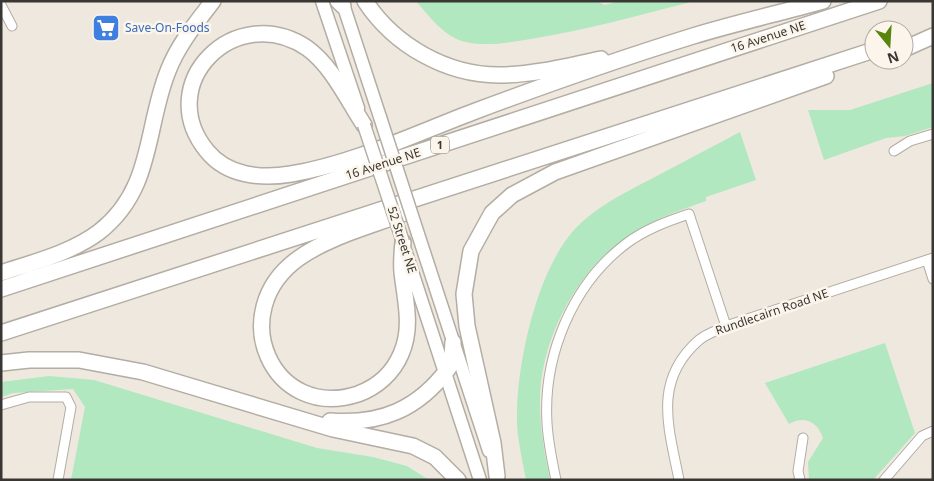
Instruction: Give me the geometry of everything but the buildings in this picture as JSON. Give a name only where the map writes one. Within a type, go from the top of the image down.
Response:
[{"type":"highway","points":[[1,273],[61,252],[88,239],[118,213],[133,192],[143,169],[160,95],[168,70],[196,24],[214,1]]},
{"type":"highway","points":[[196,24],[223,1]]},
{"type":"highway","points":[[364,1],[384,26],[422,54],[469,72],[515,74],[630,56]]},
{"type":"highway","points":[[364,125],[336,80],[316,57],[297,42],[270,33],[242,34],[216,48],[200,67],[194,79],[189,104],[195,132],[200,142],[208,153],[226,168],[262,177],[290,174],[356,156],[630,56],[823,1]]},
{"type":"highway","name":"16 Avenue NE","points":[[1,288],[879,1]]},
{"type":"highway","points":[[914,39],[933,34]]},
{"type":"highway","points":[[914,44],[933,34]]},
{"type":"highway","points":[[1,333],[864,53]]},
{"type":"highway","points":[[498,478],[493,443],[467,326],[464,294],[471,250],[484,226],[502,202],[530,184],[577,162],[864,62]]},
{"type":"highway","points":[[403,242],[402,272],[408,305],[407,332],[401,354],[386,377],[365,391],[341,397],[315,396],[293,386],[283,378],[269,360],[264,348],[261,324],[262,311],[272,286],[298,259],[323,244],[598,140]]},
{"type":"highway","points":[[301,419],[352,422],[395,413],[433,389],[444,371],[448,369],[453,342]]},
{"type":"highway","points":[[1,363],[62,360],[109,364],[157,375],[333,429],[424,450],[446,465],[458,480]]},
{"type":"main road","name":"52 Street NE","points":[[322,1],[480,480]]},
{"type":"main road","name":"52 Street NE","points":[[341,3],[498,478]]},
{"type":"street","points":[[1,5],[12,26]]},
{"type":"street","points":[[894,151],[910,141],[933,134]]},
{"type":"street","points":[[556,480],[546,423],[548,380],[556,343],[574,304],[597,272],[627,243],[662,223],[689,214],[726,326]]},
{"type":"street","points":[[930,260],[933,279]]},
{"type":"street","name":"Rundlecairn Road NE","points":[[679,480],[666,412],[669,384],[679,365],[699,340],[726,326],[930,260]]},
{"type":"street","points":[[1,406],[29,398],[66,398],[71,407],[58,480]]},
{"type":"street","points":[[884,480],[922,436],[933,431]]},
{"type":"street","points":[[800,480],[798,471],[804,438]]},
{"type":"green space","points":[[416,1],[596,1],[605,5],[619,1],[695,1],[572,31],[499,44],[482,44],[458,40],[451,36],[432,20]]},
{"type":"green space","points":[[933,83],[933,127],[905,136],[886,138],[824,160],[808,110],[850,110]]},
{"type":"green space","points":[[740,132],[756,180],[706,197],[706,201],[643,227],[624,239],[606,254],[575,291],[553,335],[541,381],[541,423],[550,480],[526,480],[517,429],[518,390],[527,338],[534,311],[554,260],[567,239],[582,222],[598,209]]},
{"type":"green space","points":[[885,343],[915,433],[873,480],[809,480],[808,462],[823,438],[821,432],[814,424],[805,420],[789,424],[765,383]]},
{"type":"green space","points":[[49,376],[94,380],[317,448],[373,457],[407,466],[429,480],[71,480],[85,407],[73,389],[13,393],[1,397],[1,382]]},
{"type":"place","name":"Save-On-Foods","points":[[106,28]]}]
